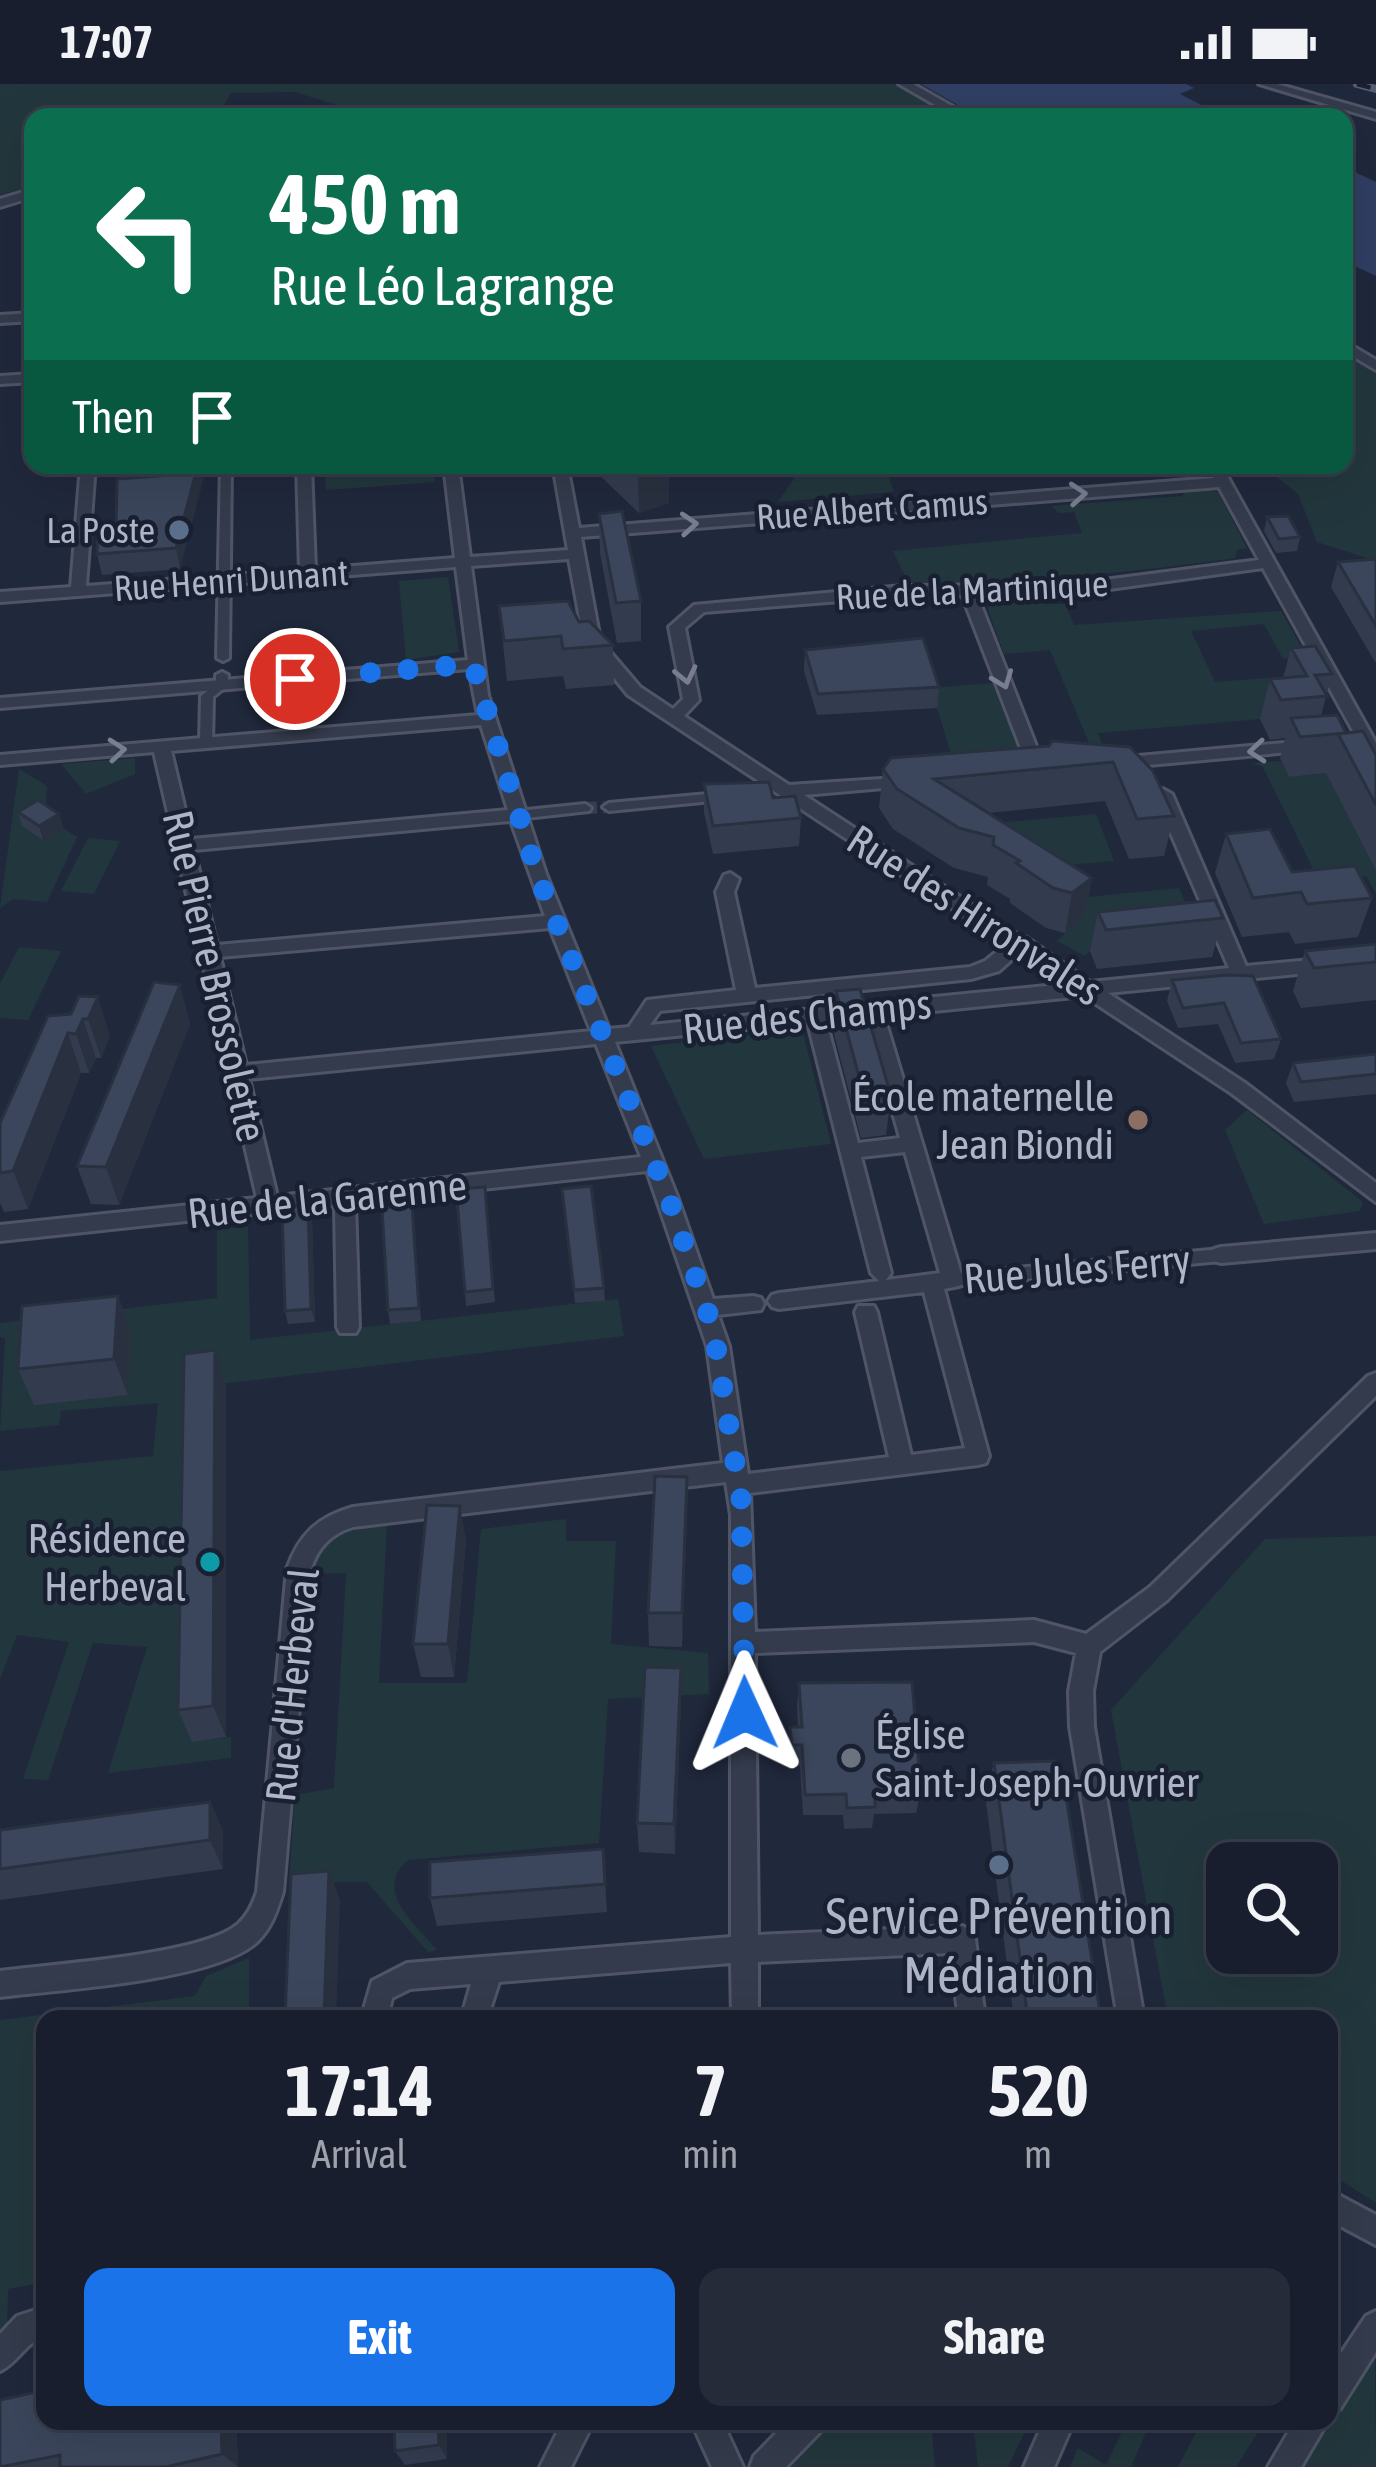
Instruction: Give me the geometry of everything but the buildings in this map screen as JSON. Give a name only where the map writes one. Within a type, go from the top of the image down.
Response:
[{"type":"street","points":[[904,84],[948,108]]},
{"type":"street","points":[[1265,84],[1348,108]]},
{"type":"street","points":[[78,591],[87,474]]},
{"type":"street","points":[[223,658],[226,474]]},
{"type":"street","points":[[304,474],[308,574]]},
{"type":"street","points":[[453,474],[473,664],[517,815],[555,921],[655,1163],[707,1308],[739,1478],[745,2010]]},
{"type":"street","points":[[562,474],[575,554]]},
{"type":"street","points":[[1165,474],[1171,486]]},
{"type":"street","points":[[1219,474],[1376,758]]},
{"type":"street","name":"Rue Albert Camus","points":[[572,533],[1224,482]]},
{"type":"street","name":"Rue Henri Dunant","points":[[0,597],[575,554]]},
{"type":"street","name":"Rue des Hironvales","points":[[575,554],[589,628],[601,659],[672,719],[1090,988],[1248,1095],[1376,1194]]},
{"type":"street","name":"Rue de la Martinique","points":[[672,719],[691,700],[676,633],[679,622],[707,607],[1073,589],[1268,563]]},
{"type":"street","points":[[968,591],[1045,769],[1014,771]]},
{"type":"street","points":[[0,703],[222,680],[473,664]]},
{"type":"street","points":[[206,742],[207,696],[222,680]]},
{"type":"street","points":[[0,760],[488,719]]},
{"type":"street","points":[[1343,743],[1369,738]]},
{"type":"street","points":[[1088,765],[1322,745]]},
{"type":"street","name":"Rue Pierre Brossolette","points":[[160,746],[269,1205]]},
{"type":"street","points":[[1148,760],[1240,973]]},
{"type":"street","points":[[762,794],[924,779]]},
{"type":"street","points":[[609,807],[740,795]]},
{"type":"street","points":[[184,845],[585,808]]},
{"type":"street","points":[[730,880],[724,892],[748,995]]},
{"type":"street","points":[[209,952],[555,921]]},
{"type":"street","points":[[635,1033],[644,1012],[654,1005],[978,971],[1021,943]]},
{"type":"street","name":"Rue des Champs","points":[[238,1073],[1376,960]]},
{"type":"street","points":[[873,1010],[912,1144],[942,1282]]},
{"type":"street","points":[[815,1016],[881,1273]]},
{"type":"street","points":[[850,1151],[912,1144]]},
{"type":"street","name":"Rue de la Garenne","points":[[0,1233],[655,1163]]},
{"type":"street","points":[[345,1197],[348,1327]]},
{"type":"street","name":"Rue Jules Ferry","points":[[778,1301],[1376,1240]]},
{"type":"street","name":"Rue d'Herbeval","points":[[0,1984],[202,1957],[232,1946],[262,1916],[280,1812],[298,1569],[307,1546],[331,1524],[978,1456],[942,1282]]},
{"type":"street","points":[[707,1308],[753,1304]]},
{"type":"street","points":[[866,1312],[902,1466]]},
{"type":"street","points":[[1129,2010],[1082,1727],[1081,1691],[1089,1646],[1158,1594],[1376,1382]]},
{"type":"street","points":[[744,1643],[1044,1631],[1089,1646]]},
{"type":"street","points":[[375,2010],[376,1997],[397,1978],[745,1948],[962,1939],[972,2010]]},
{"type":"street","points":[[477,2010],[489,1970]]},
{"type":"street","points":[[1338,2209],[1376,2231]]},
{"type":"street","points":[[0,2356],[27,2326],[36,2324]]},
{"type":"street","points":[[1338,2384],[1376,2326]]},
{"type":"street","points":[[555,2467],[574,2430]]},
{"type":"street","points":[[710,2430],[728,2467]]},
{"type":"street","points":[[765,2467],[800,2430]]},
{"type":"street","points":[[1039,2467],[1055,2430]]},
{"type":"street","points":[[1283,2467],[1307,2430]]},
{"type":"green space","points":[[0,84],[897,84],[943,108],[346,108],[295,92],[231,93],[222,108],[24,108],[24,188],[0,195]]},
{"type":"green space","points":[[1353,357],[1376,373],[1376,561],[1317,542],[1298,494],[1273,474],[1353,474]]},
{"type":"green space","points":[[325,474],[434,474],[435,482],[326,490]]},
{"type":"green space","points":[[793,474],[888,474],[894,492],[778,502]]},
{"type":"green space","points":[[1189,487],[1218,492],[1247,548],[1237,550],[1235,558],[1072,576],[908,582],[893,551],[1082,533],[1074,512],[1059,513],[1051,506],[1182,496]]},
{"type":"green space","points":[[448,577],[459,652],[406,660],[399,581]]},
{"type":"green space","points":[[990,603],[1065,604],[1074,625],[1281,611],[1307,657],[1283,659],[1264,624],[1191,631],[1215,682],[1291,676],[1296,716],[1098,733],[1104,749],[1092,750],[1050,650],[1004,654],[988,610]]},
{"type":"green space","points":[[994,683],[1023,758],[955,767],[931,688]]},
{"type":"green space","points":[[135,758],[135,774],[86,794],[61,764]]},
{"type":"green space","points":[[1281,761],[1289,777],[1326,773],[1376,871],[1376,894],[1366,876],[1354,877],[1348,865],[1313,869],[1263,767],[1252,763]]},
{"type":"green space","points":[[19,769],[47,786],[43,840],[63,828],[77,837],[47,902],[13,899],[0,908]]},
{"type":"green space","points":[[1096,814],[1114,861],[1055,866],[1067,899],[1179,888],[1201,940],[1090,951],[1085,956],[1057,941],[1072,927],[953,827]]},
{"type":"green space","points":[[88,838],[120,841],[94,894],[61,891]]},
{"type":"green space","points":[[19,947],[61,951],[28,1020],[0,1018],[0,984]]},
{"type":"green space","points":[[802,1029],[831,1144],[704,1159],[651,1046]]},
{"type":"green space","points":[[1247,1110],[1363,1202],[1360,1211],[1264,1224],[1225,1130]]},
{"type":"green space","points":[[248,1226],[250,1340],[618,1299],[624,1336],[194,1387],[192,1741],[231,1737],[231,1758],[108,1773],[147,1647],[93,1643],[48,1780],[23,1779],[69,1642],[17,1635],[0,1679],[0,1471],[153,1456],[158,1403],[61,1411],[59,1425],[0,1431],[5,1338],[0,1337],[0,1323],[217,1298],[217,1230]]},
{"type":"green space","points":[[566,1519],[566,1541],[616,1541],[611,1644],[708,1653],[709,1694],[608,1699],[599,1843],[408,1860],[398,1871],[396,1895],[437,1950],[428,1952],[367,1882],[289,1882],[295,1795],[334,1788],[346,1573],[312,1574],[322,1551],[339,1536],[387,1524],[379,1683],[467,1683],[481,1529]]},
{"type":"green space","points":[[1376,1536],[1376,2203],[1338,2179],[1338,2010],[1166,2010],[1111,1710],[1265,1539]]},
{"type":"green space","points":[[249,1958],[249,2010],[81,2010],[195,1996],[206,1976]]},
{"type":"green space","points":[[36,2016],[36,2284],[8,2289],[7,2331],[0,2332],[0,2020]]},
{"type":"green space","points":[[1375,2346],[1376,2467],[1301,2467],[1324,2430],[1338,2430],[1338,2406]]},
{"type":"green space","points":[[818,2430],[932,2430],[935,2467],[791,2467]]},
{"type":"green space","points":[[974,2430],[1026,2430],[1008,2467],[978,2467]]},
{"type":"green space","points":[[1123,2430],[1147,2430],[1131,2467],[1070,2467],[1078,2448],[1106,2465]]},
{"type":"green space","points":[[1197,2430],[1259,2430],[1236,2467],[1178,2467]]},
{"type":"water","points":[[921,84],[1186,84],[1194,88],[1180,94],[1207,108],[963,108]]},
{"type":"water","points":[[1353,171],[1376,182],[1376,276],[1353,265]]},
{"type":"tunnel","points":[[585,808],[609,807]]},
{"type":"railway","points":[[1357,84],[1376,89]]},
{"type":"place","name":"La Poste","points":[[179,530]]},
{"type":"place","name":"École maternelle Jean Biondi","points":[[1138,1120]]},
{"type":"place","name":"Résidence Herbeval","points":[[210,1562]]},
{"type":"place","name":"Église Saint-Joseph-Ouvrier","points":[[851,1758]]},
{"type":"place","name":"Service Prévention Médiation","points":[[999,1865]]},
{"type":"route","points":[[295,679],[473,664],[537,874],[668,1196],[718,1346],[741,1499],[745,1713]]}]
